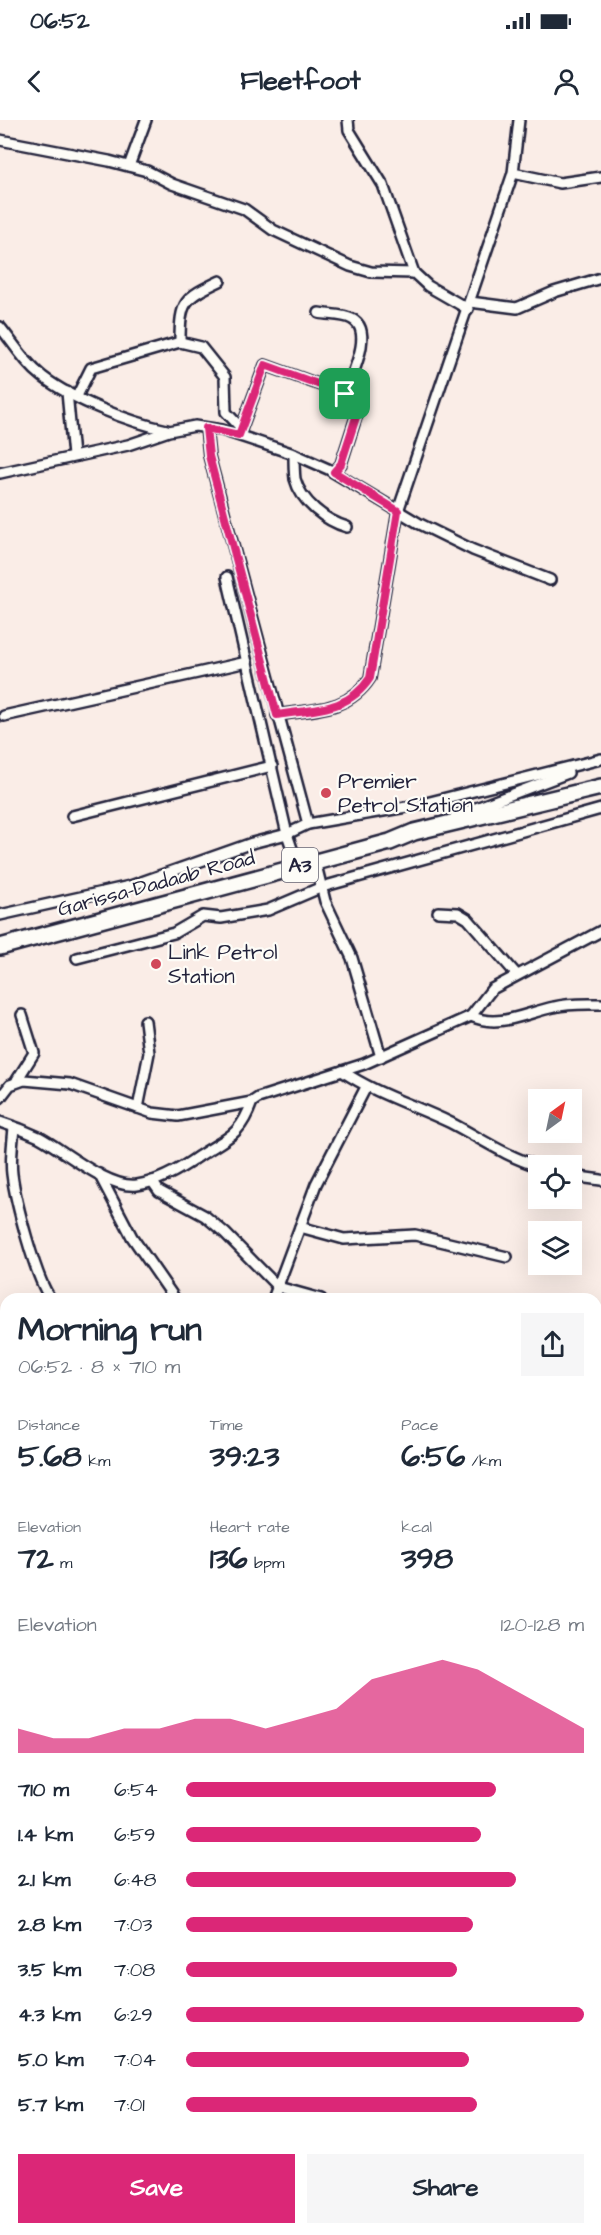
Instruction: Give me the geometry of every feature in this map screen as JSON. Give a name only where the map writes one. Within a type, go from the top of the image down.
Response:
[{"type":"highway","name":"Garissa-Dadaab Road","points":[[0,946],[390,842],[414,832],[601,787]]},
{"type":"street","points":[[129,166],[146,120]]},
{"type":"street","points":[[348,120],[349,130],[383,185],[414,273],[428,286],[469,305],[517,308],[554,292],[601,278]]},
{"type":"street","points":[[277,715],[345,703],[363,688],[370,678],[398,511],[513,173],[519,120]]},
{"type":"street","points":[[0,140],[129,166],[244,209],[273,230],[350,266],[371,272],[414,273]]},
{"type":"street","points":[[513,173],[560,183],[601,177]]},
{"type":"street","points":[[180,342],[180,315],[190,295],[220,281]]},
{"type":"street","points":[[319,314],[351,318],[360,326],[363,342],[345,394]]},
{"type":"street","points":[[0,327],[22,357],[43,377],[72,394],[125,419],[168,431]]},
{"type":"street","points":[[73,456],[72,394],[91,368],[180,342],[201,346],[225,377],[226,412],[240,432]]},
{"type":"street","points":[[240,432],[265,365],[351,396],[359,408],[341,464],[334,472]]},
{"type":"street","points":[[0,473],[128,445],[168,431],[195,426],[240,432],[334,472],[398,511],[473,550],[550,580]]},
{"type":"street","points":[[206,428],[209,456],[308,824]]},
{"type":"street","points":[[294,454],[296,481],[313,508],[332,522],[347,527]]},
{"type":"street","points":[[227,577],[287,834],[298,866]]},
{"type":"street","points":[[4,716],[247,662]]},
{"type":"street","points":[[0,915],[130,886],[252,843],[287,834],[308,824],[418,805],[601,760]]},
{"type":"street","points":[[414,832],[601,760]]},
{"type":"street","points":[[72,816],[272,766]]},
{"type":"street","points":[[77,958],[174,933],[203,916],[221,918],[268,910],[322,887],[601,809]]},
{"type":"street","points":[[315,861],[322,887],[352,958],[381,1057]]},
{"type":"street","points":[[438,912],[458,914],[468,919],[517,975]]},
{"type":"street","points":[[17,1080],[70,1084],[138,1108],[178,1116],[252,1102],[258,1098],[381,1057],[471,1016],[492,989],[601,931]]},
{"type":"street","points":[[471,1016],[485,1022],[497,1022],[556,1006],[601,1004]]},
{"type":"street","points":[[0,1098],[17,1080],[34,1053],[21,1015]]},
{"type":"street","points":[[138,1108],[149,1053],[145,1022]]},
{"type":"street","points":[[342,1071],[366,1087],[449,1122],[507,1155],[528,1162]]},
{"type":"street","points":[[276,1293],[316,1184],[366,1087]]},
{"type":"street","points":[[0,1122],[39,1137],[99,1174],[119,1183],[135,1185],[152,1180],[192,1161],[241,1129],[252,1102]]},
{"type":"street","points":[[14,1127],[12,1173],[31,1248],[46,1293]]},
{"type":"street","points":[[99,1174],[132,1237],[171,1293]]},
{"type":"street","points":[[582,1177],[601,1180]]},
{"type":"street","points":[[152,1180],[159,1191],[205,1216],[219,1227],[278,1287],[300,1293]]},
{"type":"street","points":[[300,1227],[344,1239],[415,1235],[507,1257]]},
{"type":"place","name":"Premier Petrol Station","points":[[326,793]]},
{"type":"place","name":"Link Petrol Station","points":[[156,964]]},
{"type":"route","points":[[265,365],[345,394],[351,396],[359,408],[341,464],[334,472],[398,511],[370,678],[358,693],[345,703],[277,715],[261,646],[209,456],[206,428],[239,435],[265,365]]}]
